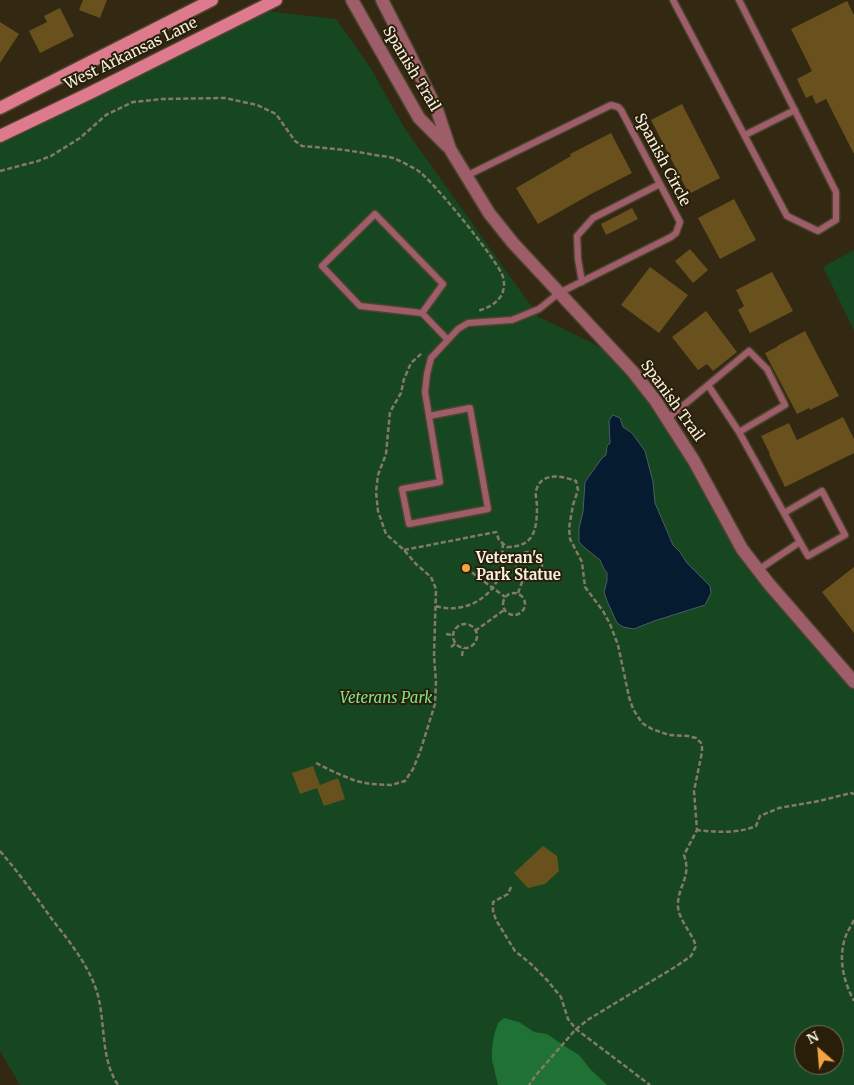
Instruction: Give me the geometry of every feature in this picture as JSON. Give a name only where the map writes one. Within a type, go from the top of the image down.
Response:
[{"type":"main road","name":"West Arkansas Lane","points":[[0,108],[212,0]]},
{"type":"main road","name":"West Arkansas Lane","points":[[0,136],[109,84],[276,0]]},
{"type":"street","name":"Spanish Trail","points":[[352,0],[419,118],[450,149]]},
{"type":"street","name":"Spanish Trail","points":[[382,0],[437,110],[450,149],[489,213],[513,243],[633,372],[655,400],[694,461],[742,549],[769,584],[854,682]]},
{"type":"lane","points":[[675,1],[787,216],[818,231],[836,220],[836,192],[739,0]]},
{"type":"lane","name":"Spanish Circle","points":[[429,416],[470,408],[488,509],[409,524],[402,489],[440,482],[429,416],[425,392],[431,358],[458,329],[468,323],[512,320],[539,309],[559,293],[671,237],[676,233],[680,222],[621,110],[611,105],[466,176]]},
{"type":"lane","points":[[745,135],[794,110]]},
{"type":"lane","points":[[582,282],[578,259],[578,236],[593,218],[660,184]]},
{"type":"lane","points":[[422,313],[443,284],[375,214],[322,266],[360,306],[422,313],[448,340]]},
{"type":"lane","points":[[667,419],[749,350],[767,369],[785,404],[739,432]]},
{"type":"lane","points":[[708,385],[739,432],[800,542],[808,556],[845,535],[822,492],[784,513]]},
{"type":"lane","points":[[758,570],[800,542]]},
{"type":"path","points":[[0,171],[52,156],[80,138],[106,115],[133,102],[162,99],[225,98],[257,105],[276,114],[295,141],[302,146],[360,152],[393,158],[420,171],[475,234],[503,276],[504,290],[497,302],[477,311]]},
{"type":"path","points":[[316,763],[356,781],[391,785],[405,781],[420,752],[435,704],[436,589],[431,577],[386,534],[378,511],[376,492],[378,475],[386,454],[390,412],[401,392],[411,363],[427,348]]},
{"type":"path","points":[[404,550],[496,532],[499,540],[507,547],[517,547],[526,544],[533,535],[537,517],[536,491],[542,480],[548,477],[564,476],[576,481],[578,490],[569,528],[570,540],[582,562],[585,587],[603,611],[618,645],[633,709],[642,723],[652,729],[669,735],[696,738],[702,744],[694,791],[696,830],[684,855],[688,864],[686,876],[679,893],[678,909],[696,946],[691,956],[589,1018],[576,1029],[529,1085]]},
{"type":"path","points":[[436,606],[448,608],[463,607],[487,595],[493,588],[500,573],[503,543]]},
{"type":"path","points":[[534,552],[542,559],[542,567],[532,578],[524,578],[517,571],[516,560],[522,553],[534,552]]},
{"type":"path","points":[[466,568],[505,597]]},
{"type":"path","points":[[518,593],[524,578]]},
{"type":"path","points":[[511,593],[518,593],[524,598],[523,610],[515,616],[508,614],[504,610],[502,602],[511,593]]},
{"type":"path","points":[[475,631],[504,610]]},
{"type":"path","points":[[463,624],[470,625],[475,631],[478,638],[476,644],[468,648],[463,648],[453,638],[455,629],[463,624]]},
{"type":"path","points":[[446,634],[453,635]]},
{"type":"path","points":[[451,646],[456,643]]},
{"type":"path","points":[[462,656],[463,648]]},
{"type":"path","points":[[696,830],[718,832],[746,830],[756,826],[760,816],[779,808],[851,793],[854,794]]},
{"type":"path","points":[[0,851],[72,945],[87,968],[97,991],[106,1053],[118,1085]]},
{"type":"path","points":[[511,887],[508,894],[493,902],[493,911],[496,920],[515,951],[531,964],[561,997],[568,1019],[576,1029],[650,1085]]},
{"type":"path","points":[[854,920],[845,937],[841,952],[841,964],[848,989],[854,1001]]},
{"type":"green space","name":"Veterans Park","points":[[257,10],[336,19],[370,67],[405,129],[539,317],[616,355],[807,628],[854,686],[854,1085],[20,1085],[0,1051],[0,138]]},
{"type":"green space","points":[[854,250],[854,330],[823,267]]},
{"type":"green space","points":[[504,1018],[519,1022],[534,1032],[547,1034],[579,1055],[607,1085],[498,1085],[492,1060],[492,1049],[498,1023]]},
{"type":"water","points":[[613,415],[620,418],[623,427],[632,433],[645,451],[653,482],[655,503],[673,545],[687,563],[710,586],[711,593],[705,605],[634,629],[623,627],[617,623],[604,592],[607,573],[600,560],[579,542],[585,482],[606,455],[607,446],[610,443],[609,421]]},
{"type":"building","points":[[83,0],[107,0],[100,18],[79,10]]},
{"type":"building","points":[[847,1],[854,15],[854,154],[826,99],[816,104],[812,95],[806,98],[797,79],[812,71],[791,29]]},
{"type":"building","points":[[60,8],[74,36],[40,53],[29,31],[47,22],[44,16]]},
{"type":"building","points":[[0,22],[19,34],[0,63]]},
{"type":"building","points":[[682,104],[720,178],[689,194],[651,120]]},
{"type":"building","points":[[611,133],[632,173],[538,224],[516,188],[571,156],[570,154]]},
{"type":"building","points":[[734,199],[756,240],[720,259],[698,218]]},
{"type":"building","points":[[632,208],[638,219],[606,235],[601,224]]},
{"type":"building","points":[[690,249],[708,270],[693,283],[675,261]]},
{"type":"building","points":[[650,267],[688,295],[659,333],[621,305]]},
{"type":"building","points":[[772,272],[793,311],[750,333],[738,310],[744,306],[736,290]]},
{"type":"building","points":[[706,311],[737,352],[713,371],[707,364],[698,370],[672,337]]},
{"type":"building","points":[[805,331],[839,396],[797,414],[765,353]]},
{"type":"building","points":[[843,417],[854,439],[854,453],[785,487],[761,436],[789,423],[797,440]]},
{"type":"building","points":[[854,567],[854,633],[822,592]]},
{"type":"building","points":[[313,766],[320,785],[338,778],[345,799],[324,806],[317,788],[300,794],[292,773]]},
{"type":"building","points":[[543,846],[557,856],[559,871],[545,884],[528,888],[514,873]]},
{"type":"place","name":"Veteran's Park Statue","points":[[466,568]]}]
